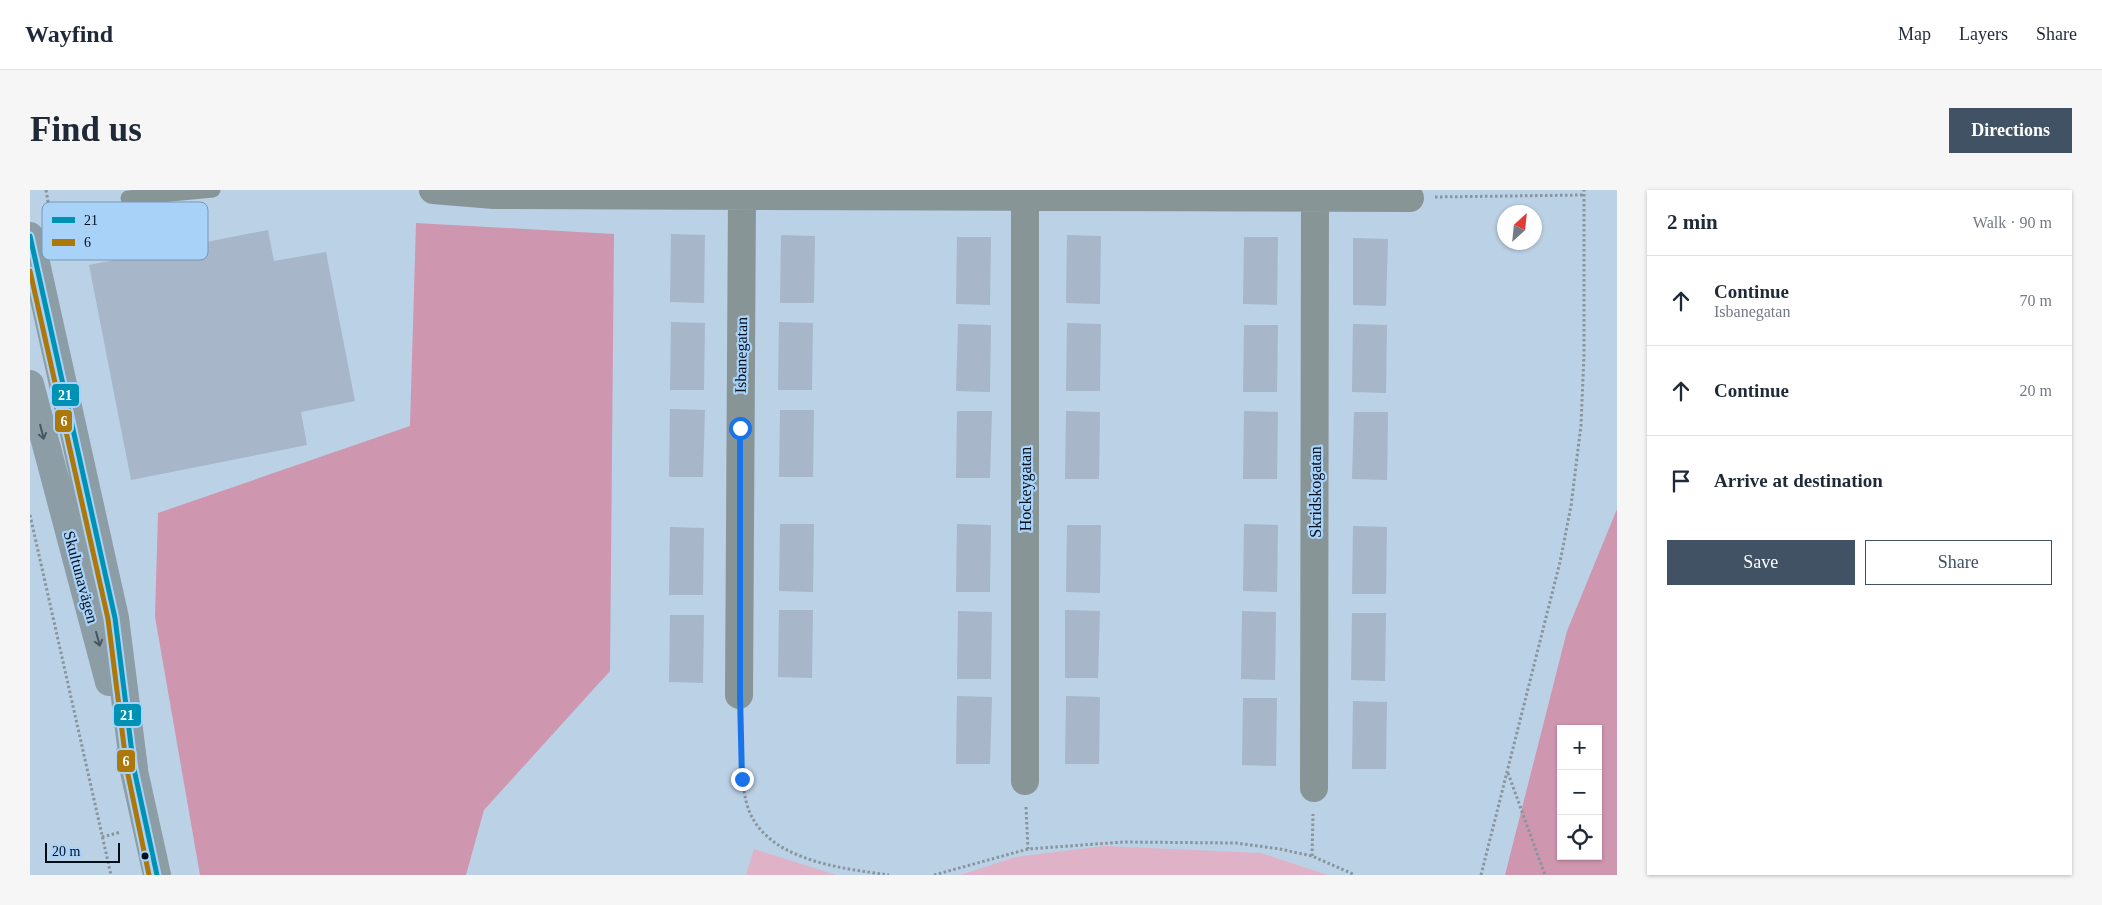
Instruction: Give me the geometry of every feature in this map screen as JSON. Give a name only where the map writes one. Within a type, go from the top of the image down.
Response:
[{"type":"main road","name":"Skultunavägen","points":[[30,236],[36,293],[115,618],[134,769]]},
{"type":"main road","name":"Skultunavägen","points":[[30,384],[134,769],[157,875]]},
{"type":"street","points":[[433,190],[494,195],[1410,198]]},
{"type":"street","name":"Isbanegatan","points":[[740,695],[742,195]]},
{"type":"street","name":"Hockeygatan","points":[[1025,196],[1025,781]]},
{"type":"street","name":"Skridskogatan","points":[[1314,788],[1315,197]]},
{"type":"lane","points":[[128,198],[213,190]]},
{"type":"path","points":[[1481,875],[1560,562],[1571,506],[1581,426],[1584,190]]},
{"type":"path","points":[[1410,198],[1584,195]]},
{"type":"path","points":[[30,515],[111,875]]},
{"type":"path","points":[[740,695],[742,779],[746,802],[764,835],[795,853],[834,867],[889,875]]},
{"type":"path","points":[[1508,773],[1545,875]]},
{"type":"path","points":[[1025,781],[1028,849]]},
{"type":"path","points":[[1312,856],[1314,788]]},
{"type":"path","points":[[102,837],[123,832]]},
{"type":"path","points":[[934,875],[1028,849],[1123,842],[1236,844],[1312,856],[1355,875]]},
{"type":"shaded area","points":[[416,223],[614,234],[610,671],[484,810],[466,875],[200,875],[155,617],[158,513],[410,426]]},
{"type":"shaded area","points":[[1617,509],[1617,875],[1505,875],[1567,631]]},
{"type":"shaded area","points":[[1104,846],[1261,853],[1328,875],[960,875],[1016,857]]},
{"type":"shaded area","points":[[754,849],[836,875],[746,875]]},
{"type":"building","points":[[268,230],[274,261],[326,252],[355,401],[301,412],[307,445],[131,480],[89,265],[115,260],[208,260],[208,242]]},
{"type":"building","points":[[671,234],[705,235],[704,303],[670,302]]},
{"type":"building","points":[[781,235],[815,236],[814,303],[780,303]]},
{"type":"building","points":[[1067,235],[1101,236],[1100,304],[1066,303]]},
{"type":"building","points":[[957,237],[991,237],[990,305],[956,304]]},
{"type":"building","points":[[1244,237],[1278,237],[1277,305],[1243,304]]},
{"type":"building","points":[[1353,238],[1388,239],[1386,306],[1353,305]]},
{"type":"building","points":[[671,322],[705,323],[704,390],[670,390]]},
{"type":"building","points":[[779,322],[813,323],[812,390],[778,390]]},
{"type":"building","points":[[1067,323],[1101,324],[1100,391],[1066,391]]},
{"type":"building","points":[[958,324],[991,325],[990,392],[956,391]]},
{"type":"building","points":[[1353,324],[1387,325],[1386,393],[1352,392]]},
{"type":"building","points":[[1244,325],[1278,325],[1277,392],[1243,392]]},
{"type":"building","points":[[670,409],[705,410],[703,477],[669,477]]},
{"type":"building","points":[[780,410],[814,410],[813,477],[779,477]]},
{"type":"building","points":[[957,411],[992,411],[990,478],[956,478]]},
{"type":"building","points":[[1066,411],[1100,412],[1099,479],[1065,479]]},
{"type":"building","points":[[1244,411],[1278,412],[1277,479],[1243,479]]},
{"type":"building","points":[[1354,412],[1388,412],[1387,480],[1352,479]]},
{"type":"building","points":[[780,524],[814,524],[813,592],[779,591]]},
{"type":"building","points":[[957,524],[991,525],[990,592],[956,592]]},
{"type":"building","points":[[1244,524],[1278,525],[1277,592],[1243,591]]},
{"type":"building","points":[[1067,525],[1101,525],[1100,593],[1066,592]]},
{"type":"building","points":[[1353,526],[1387,527],[1386,594],[1352,594]]},
{"type":"building","points":[[670,527],[704,528],[703,595],[669,595]]},
{"type":"building","points":[[779,610],[813,610],[812,678],[778,677]]},
{"type":"building","points":[[1065,610],[1100,611],[1098,678],[1065,678]]},
{"type":"building","points":[[958,611],[992,612],[991,679],[957,679]]},
{"type":"building","points":[[1242,611],[1276,612],[1275,680],[1241,679]]},
{"type":"building","points":[[1352,613],[1386,613],[1385,681],[1351,680]]},
{"type":"building","points":[[670,615],[704,615],[703,683],[669,682]]},
{"type":"building","points":[[957,696],[992,697],[990,764],[956,764]]},
{"type":"building","points":[[1066,696],[1100,697],[1099,764],[1065,764]]},
{"type":"building","points":[[1243,698],[1277,698],[1276,766],[1242,765]]},
{"type":"building","points":[[1353,701],[1387,702],[1386,769],[1352,769]]},
{"type":"transit line","name":"21","points":[[30,236],[115,618],[134,769],[157,875]]},
{"type":"transit line","name":"6","points":[[30,271],[108,619],[127,770],[149,875]]},
{"type":"route","points":[[740,428],[740,695],[742,779]]}]
